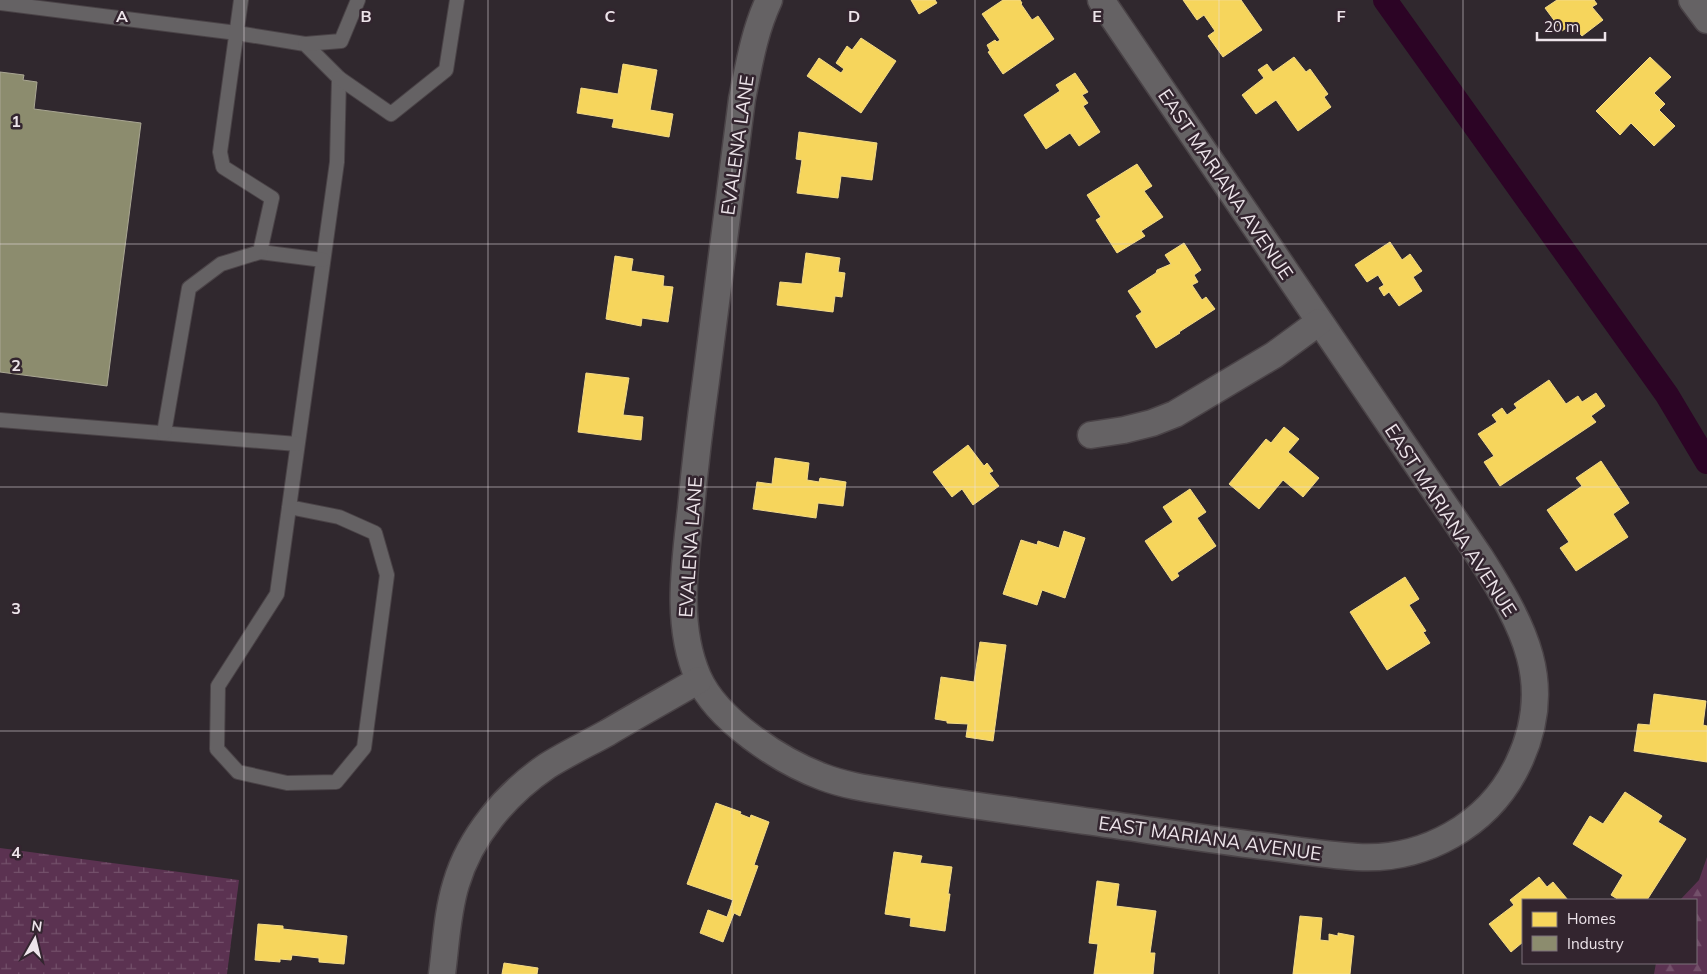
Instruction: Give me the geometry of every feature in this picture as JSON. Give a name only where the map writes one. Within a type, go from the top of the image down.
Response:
[{"type":"street","name":"EVALENA LANE","points":[[699,680],[686,644],[684,618],[685,556],[742,99],[752,46],[760,20],[769,0]]},
{"type":"street","name":"EAST MARIANA AVENUE","points":[[699,680],[714,702],[734,722],[775,754],[825,778],[852,786],[937,800],[1229,841],[1358,857],[1382,857],[1411,852],[1438,843],[1459,832],[1479,816],[1497,798],[1513,777],[1524,752],[1535,704],[1530,653],[1521,628],[1480,557],[1100,0]]},
{"type":"street","points":[[1692,0],[1707,20]]},
{"type":"street","points":[[1091,435],[1133,428],[1175,414],[1274,355],[1319,322]]},
{"type":"street","points":[[442,974],[456,882],[468,854],[502,805],[524,784],[548,766],[699,680]]},
{"type":"lane","points":[[242,0],[220,152],[223,167],[272,198],[260,252]]},
{"type":"lane","points":[[0,3],[237,33],[304,44],[341,42],[358,0]]},
{"type":"lane","points":[[304,44],[339,78],[391,114],[446,70],[457,0]]},
{"type":"lane","points":[[289,507],[339,517],[375,534],[387,575],[364,748],[336,782],[287,784],[238,772],[217,749],[218,686],[277,594],[297,444],[337,162],[339,78]]},
{"type":"lane","points":[[164,433],[189,288],[221,264],[260,252],[323,260]]},
{"type":"lane","points":[[0,420],[297,444]]},
{"type":"green space","points":[[0,848],[239,880],[227,974],[0,974]]},
{"type":"green space","points":[[1707,857],[1707,974],[1654,974],[1656,964],[1697,964],[1697,899],[1681,899],[1699,880]]},
{"type":"building: Homes","points":[[911,0],[935,0],[937,3],[919,14]]},
{"type":"building: Homes","points":[[1003,0],[1020,0],[1032,20],[1038,16],[1054,39],[1003,74],[988,52],[990,51],[987,45],[995,40],[997,42],[1000,40],[982,14]]},
{"type":"building: Homes","points":[[1183,0],[1241,0],[1262,30],[1223,57],[1208,36],[1215,31],[1204,15],[1197,20]]},
{"type":"building: Homes","points":[[1557,0],[1594,0],[1597,4],[1592,7],[1603,20],[1582,36],[1572,24],[1562,31],[1545,8]]},
{"type":"building: Homes","points":[[861,38],[896,61],[861,113],[807,76],[819,58],[841,73],[844,69],[836,63],[847,46],[852,50]]},
{"type":"building: Homes","points":[[1294,57],[1306,72],[1310,69],[1328,94],[1324,97],[1331,107],[1298,131],[1276,100],[1256,114],[1242,95],[1264,78],[1258,70],[1267,64],[1273,72]]},
{"type":"building: Homes","points":[[1650,57],[1671,77],[1654,93],[1665,104],[1659,110],[1675,126],[1654,146],[1631,123],[1620,135],[1596,111]]},
{"type":"building: Homes","points":[[623,64],[657,70],[650,110],[673,114],[669,137],[612,127],[614,119],[577,113],[581,88],[618,94]]},
{"type":"building: Homes","points":[[1075,73],[1088,92],[1082,95],[1088,103],[1083,106],[1100,132],[1079,146],[1070,133],[1046,149],[1024,115],[1060,91],[1056,85]]},
{"type":"building: Homes","points":[[799,132],[877,143],[872,180],[841,176],[838,198],[797,193],[802,160],[796,159]]},
{"type":"building: Homes","points":[[1137,164],[1152,186],[1144,191],[1163,217],[1141,231],[1145,236],[1117,253],[1096,220],[1101,217],[1087,195]]},
{"type":"building: Homes","points":[[1390,242],[1402,260],[1410,254],[1422,271],[1413,277],[1422,291],[1399,306],[1389,292],[1384,296],[1379,288],[1384,285],[1378,275],[1367,282],[1355,265]]},
{"type":"building: Homes","points":[[1184,243],[1201,270],[1194,275],[1198,282],[1192,285],[1202,300],[1206,297],[1215,309],[1156,348],[1136,316],[1142,312],[1128,291],[1156,273],[1157,270],[1171,264],[1165,255]]},
{"type":"building: Homes","points":[[806,253],[840,258],[838,272],[845,273],[842,297],[835,296],[833,312],[777,305],[780,282],[802,284]]},
{"type":"building: Homes","points":[[615,256],[633,259],[631,271],[664,276],[663,286],[673,287],[668,322],[642,318],[641,326],[606,319]]},
{"type":"building: Homes","points":[[586,373],[629,378],[623,415],[643,417],[641,440],[578,432]]},
{"type":"building: Homes","points":[[1549,380],[1566,404],[1578,396],[1582,402],[1596,393],[1605,406],[1591,416],[1596,422],[1500,486],[1484,462],[1494,456],[1478,434],[1497,422],[1492,415],[1502,408],[1507,415],[1517,408],[1514,404]]},
{"type":"building: Homes","points":[[1284,427],[1299,439],[1288,452],[1319,478],[1303,497],[1283,480],[1259,509],[1229,484],[1266,439],[1271,443]]},
{"type":"building: Homes","points":[[968,445],[984,466],[987,463],[993,471],[989,473],[999,486],[973,505],[962,489],[952,497],[933,472]]},
{"type":"building: Homes","points":[[775,458],[809,463],[807,480],[819,482],[820,478],[846,482],[843,506],[818,503],[816,518],[753,509],[757,482],[772,484]]},
{"type":"building: Homes","points":[[1601,461],[1629,503],[1613,514],[1628,537],[1576,571],[1560,548],[1569,542],[1547,510],[1582,486],[1576,478]]},
{"type":"building: Homes","points":[[1190,489],[1206,512],[1197,518],[1216,546],[1177,573],[1179,576],[1172,581],[1145,541],[1173,522],[1163,507]]},
{"type":"building: Homes","points":[[1064,531],[1085,538],[1065,598],[1042,590],[1037,605],[1003,594],[1021,540],[1037,545],[1038,541],[1059,548]]},
{"type":"building: Homes","points":[[1405,577],[1419,599],[1409,605],[1426,631],[1423,632],[1430,643],[1387,670],[1350,612]]},
{"type":"building: Homes","points":[[980,642],[1006,645],[993,741],[966,737],[968,724],[947,723],[947,721],[935,719],[941,677],[974,682]]},
{"type":"building: Homes","points":[[1654,694],[1706,701],[1703,725],[1707,726],[1707,762],[1634,751],[1638,724],[1650,725]]},
{"type":"building: Homes","points":[[1625,792],[1662,816],[1658,822],[1686,839],[1648,899],[1617,899],[1611,895],[1623,875],[1573,844],[1590,816],[1603,824]]},
{"type":"building: Homes","points":[[716,803],[741,812],[740,814],[750,818],[751,815],[769,822],[754,865],[758,866],[740,916],[734,913],[723,942],[700,933],[708,910],[727,917],[733,900],[687,884]]},
{"type":"building: Homes","points":[[894,852],[922,856],[920,863],[952,867],[945,931],[910,926],[911,918],[885,914]]},
{"type":"building: Homes","points":[[1539,877],[1547,887],[1553,882],[1567,899],[1522,899],[1522,943],[1511,952],[1489,924],[1514,905],[1510,900]]},
{"type":"building: Homes","points":[[1097,881],[1119,884],[1116,906],[1156,911],[1150,953],[1155,953],[1153,974],[1094,974],[1098,944],[1089,943]]},
{"type":"building: Homes","points":[[1300,916],[1322,918],[1320,940],[1329,941],[1329,934],[1338,936],[1338,933],[1354,936],[1350,974],[1293,974]]},
{"type":"building: Homes","points":[[258,924],[283,926],[283,929],[347,936],[344,964],[319,962],[319,958],[292,955],[291,960],[280,959],[280,962],[255,960]]},
{"type":"building: Homes","points":[[504,963],[538,968],[537,974],[502,974]]},
{"type":"building: Industry","points":[[0,72],[24,75],[23,80],[37,82],[34,109],[141,123],[107,386],[0,372]]},
{"type":"waterway","points":[[1385,0],[1667,395],[1707,462]]}]
